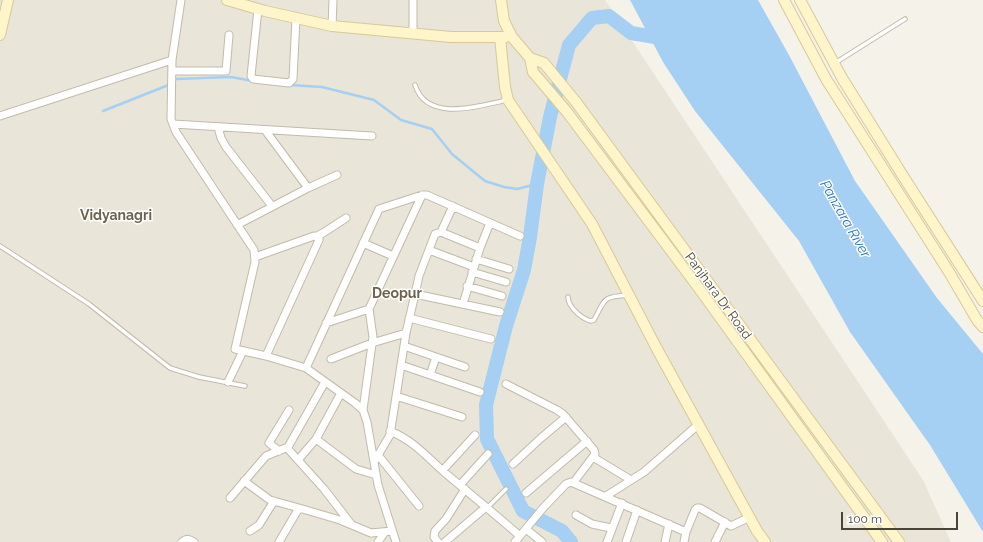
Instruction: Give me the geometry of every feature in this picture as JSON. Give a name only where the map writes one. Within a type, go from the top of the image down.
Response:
[{"type":"street","points":[[0,35],[8,0]]},
{"type":"street","points":[[181,0],[172,60],[171,119],[176,132],[254,250],[255,262],[235,349],[266,356],[306,368],[363,410]]},
{"type":"street","points":[[227,0],[258,9],[332,26],[451,37],[512,37]]},
{"type":"street","points":[[332,26],[333,0]]},
{"type":"street","points":[[412,33],[414,0]]},
{"type":"street","name":"Panjhara Dr Road","points":[[501,0],[504,21],[512,37],[530,58],[534,72],[567,112],[698,287],[882,542]]},
{"type":"street","points":[[784,0],[826,79],[977,320],[983,327]]},
{"type":"street","points":[[800,0],[834,64],[983,301]]},
{"type":"street","points":[[258,9],[251,76],[253,79],[289,83],[293,79],[296,18]]},
{"type":"street","points":[[172,72],[226,71],[229,35]]},
{"type":"street","points":[[500,37],[505,87],[508,100],[592,224],[657,349],[765,542]]},
{"type":"street","name":"Panjhara Dr Road","points":[[530,58],[544,63],[576,102],[899,542]]},
{"type":"street","points":[[0,116],[172,60]]},
{"type":"street","points":[[173,124],[372,136]]},
{"type":"street","points":[[218,127],[221,138],[226,147],[272,206]]},
{"type":"street","points":[[265,130],[308,188]]},
{"type":"street","points":[[237,225],[308,188],[338,175]]},
{"type":"street","points":[[396,542],[389,532],[376,475],[367,422],[363,410],[372,343],[369,308],[422,195]]},
{"type":"street","points":[[306,368],[379,209],[422,195],[430,196],[520,236]]},
{"type":"street","points":[[441,232],[453,206]]},
{"type":"street","points":[[255,257],[316,236],[346,218]]},
{"type":"street","points":[[463,304],[476,259],[490,223]]},
{"type":"street","points":[[374,462],[387,441],[390,431],[414,294],[419,276],[435,234],[441,232],[480,248]]},
{"type":"street","points":[[266,356],[319,240],[316,236]]},
{"type":"street","points":[[363,243],[393,256]]},
{"type":"street","points":[[429,250],[506,282]]},
{"type":"street","points":[[476,259],[509,269]]},
{"type":"street","points":[[467,286],[502,296]]},
{"type":"street","points":[[414,294],[500,312]]},
{"type":"street","points":[[326,323],[369,308]]},
{"type":"street","points":[[409,318],[491,339]]},
{"type":"street","points":[[332,359],[372,343],[406,333]]},
{"type":"street","points":[[404,346],[465,367]]},
{"type":"street","points":[[228,382],[243,350]]},
{"type":"street","points":[[430,375],[436,357]]},
{"type":"street","points":[[401,365],[480,392]]},
{"type":"street","points":[[230,498],[266,456],[288,447],[325,382]]},
{"type":"street","points":[[506,384],[557,410],[566,417],[595,452],[593,457],[574,482]]},
{"type":"street","points":[[298,460],[316,439],[341,394]]},
{"type":"street","points":[[396,396],[462,417]]},
{"type":"street","points":[[279,451],[269,443],[289,410]]},
{"type":"street","points":[[513,464],[566,417]]},
{"type":"street","points":[[606,496],[644,472],[699,424]]},
{"type":"street","points":[[390,431],[413,444],[520,536]]},
{"type":"street","points":[[443,470],[475,435]]},
{"type":"street","points":[[316,439],[356,469],[376,475]]},
{"type":"street","points":[[526,493],[587,441]]},
{"type":"street","points":[[288,447],[324,489],[351,524]]},
{"type":"street","points":[[378,454],[420,506]]},
{"type":"street","points":[[438,542],[434,537],[435,531],[446,519],[462,487],[488,454]]},
{"type":"street","points":[[593,457],[631,480]]},
{"type":"street","points":[[244,481],[274,501],[351,524],[371,533],[389,532]]},
{"type":"street","points":[[515,542],[543,508],[566,484],[570,482],[574,482],[686,532]]},
{"type":"street","points":[[250,531],[259,525],[274,501]]},
{"type":"street","points":[[607,542],[611,528],[622,503]]},
{"type":"street","points":[[445,542],[487,507]]},
{"type":"street","points":[[279,542],[300,508]]},
{"type":"street","points":[[686,541],[686,532],[694,510],[697,508],[700,508],[731,526],[750,517]]},
{"type":"street","points":[[626,542],[637,510]]},
{"type":"street","points":[[576,516],[592,524],[611,528]]},
{"type":"street","points":[[715,542],[725,522]]},
{"type":"street","points":[[665,542],[669,524]]},
{"type":"street","points":[[526,529],[542,542]]},
{"type":"street","points":[[378,542],[389,532]]},
{"type":"street","points":[[182,542],[188,539],[194,542]]},
{"type":"lane","points":[[834,64],[905,19]]},
{"type":"lane","points":[[415,84],[417,91],[422,98],[436,107],[461,109],[508,100]]},
{"type":"lane","points":[[0,246],[89,304],[165,365],[178,371],[199,377],[245,386]]},
{"type":"lane","points":[[568,297],[569,304],[585,319],[591,321],[594,320],[607,298],[629,295]]},
{"type":"lane","points":[[487,507],[506,489]]},
{"type":"shaded area","points":[[0,0],[605,0],[923,480],[951,542],[0,542]]},
{"type":"water","name":"Panzara River","points":[[630,0],[758,0],[790,57],[855,181],[937,298],[983,354],[983,532],[930,445],[850,332],[799,241],[695,111],[663,62]]},
{"type":"waterway","points":[[571,542],[562,531],[523,511],[487,439],[486,405],[506,326],[524,270],[537,184],[550,117],[569,45],[592,18],[609,16],[631,33],[667,39]]},
{"type":"waterway","points":[[103,111],[166,86],[176,79],[231,77],[253,81]]},
{"type":"waterway","points":[[290,85],[322,87],[374,100],[401,120],[432,129],[452,154],[485,181],[504,187],[517,189],[537,184]]},
{"type":"district","name":"Vidyanagri","points":[[116,216]]},
{"type":"district","name":"Deopur","points":[[397,294]]}]
